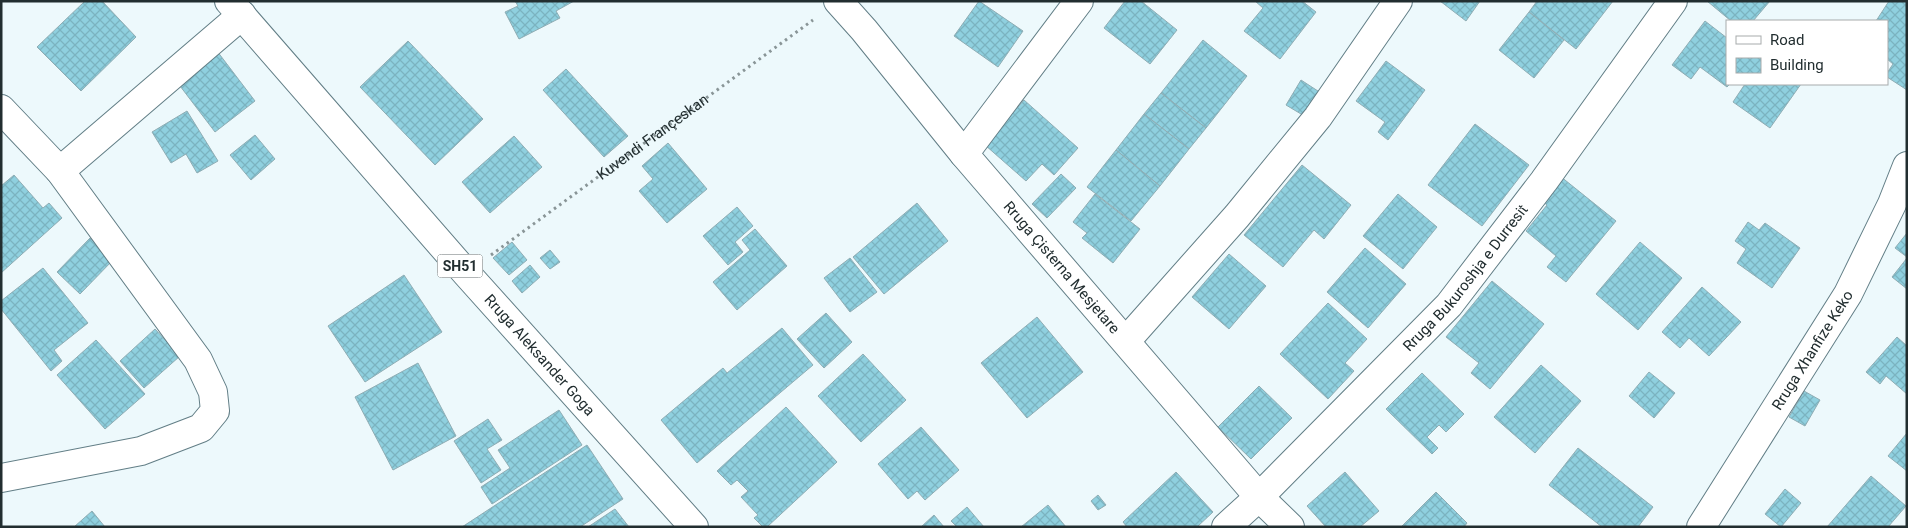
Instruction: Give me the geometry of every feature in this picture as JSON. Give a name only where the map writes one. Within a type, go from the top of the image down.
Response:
[{"type":"street","name":"Rruga Çisterna Mesjetare","points":[[838,1],[864,30],[964,154],[1259,497],[1290,527]]},
{"type":"street","points":[[964,154],[1079,1]]},
{"type":"street","points":[[1126,341],[1237,216],[1318,117],[1398,1]]},
{"type":"street","name":"Rruga Bukuroshja e Durresit","points":[[1226,527],[1259,497],[1449,305],[1544,181],[1673,1]]},
{"type":"street","points":[[60,171],[236,8]]},
{"type":"street","name":"Rruga Aleksander Goga","points":[[236,8],[466,273],[694,527]]},
{"type":"street","points":[[1,109],[60,171],[198,360],[213,392],[215,411],[202,428],[141,451],[1,478]]},
{"type":"street","name":"Rruga Xhanfize Keko","points":[[1701,527],[1848,294],[1892,204],[1907,166]]},
{"type":"path","name":"Kuvendi Françeskan","points":[[466,273],[838,1]]},
{"type":"building","points":[[85,1],[102,1],[136,37],[81,91],[37,47]]},
{"type":"building","points":[[515,1],[574,1],[556,11],[560,18],[519,39],[505,12],[518,6]]},
{"type":"building","points":[[979,1],[1023,31],[998,67],[954,36]]},
{"type":"building","points":[[1125,1],[1141,1],[1177,30],[1150,64],[1104,28]]},
{"type":"building","points":[[1255,1],[1302,1],[1316,12],[1280,59],[1244,31],[1263,8]]},
{"type":"building","points":[[1440,1],[1480,1],[1466,21]]},
{"type":"building","points":[[1537,1],[1613,1],[1576,49],[1529,12]]},
{"type":"building","points":[[1707,1],[1770,1],[1754,20],[1730,20]]},
{"type":"building","points":[[1889,1],[1907,1],[1907,90],[1888,78],[1888,72],[1893,64],[1888,60],[1888,20],[1877,20]]},
{"type":"building","points":[[1529,12],[1564,40],[1534,78],[1499,50]]},
{"type":"building","points":[[1705,21],[1726,37],[1726,85],[1729,85],[1727,87],[1700,67],[1691,79],[1672,65]]},
{"type":"building","points":[[1203,40],[1247,76],[1206,128],[1161,93]]},
{"type":"building","points":[[408,41],[483,119],[435,165],[360,87]]},
{"type":"building","points":[[217,51],[255,101],[215,132],[177,82]]},
{"type":"building","points":[[1386,61],[1425,90],[1388,140],[1378,132],[1385,122],[1356,101]]},
{"type":"building","points":[[566,69],[628,136],[604,157],[543,90]]},
{"type":"building","points":[[1301,80],[1321,93],[1306,117],[1286,105]]},
{"type":"building","points":[[1744,85],[1800,85],[1770,128],[1733,102]]},
{"type":"building","points":[[1161,93],[1206,128],[1189,149],[1144,114]]},
{"type":"building","points":[[1024,100],[1078,148],[1054,175],[1042,164],[1026,181],[985,145]]},
{"type":"building","points":[[187,111],[218,161],[197,173],[186,154],[171,163],[152,132]]},
{"type":"building","points":[[1144,114],[1189,149],[1160,186],[1116,150]]},
{"type":"building","points":[[1475,124],[1529,165],[1482,226],[1428,185]]},
{"type":"building","points":[[255,135],[275,159],[251,180],[230,155]]},
{"type":"building","points":[[514,136],[542,167],[490,213],[462,182]]},
{"type":"building","points":[[668,143],[707,189],[667,223],[639,191],[653,179],[642,166]]},
{"type":"building","points":[[1116,150],[1160,186],[1131,221],[1087,187]]},
{"type":"building","points":[[1302,165],[1351,205],[1324,239],[1314,230],[1283,267],[1244,235]]},
{"type":"building","points":[[1555,172],[1616,221],[1566,282],[1547,267],[1556,256],[1526,231],[1547,205],[1536,196]]},
{"type":"building","points":[[1061,174],[1076,188],[1047,218],[1032,204]]},
{"type":"building","points":[[14,175],[43,208],[49,203],[62,218],[1,273],[1,186]]},
{"type":"building","points":[[1095,194],[1140,229],[1113,263],[1082,238],[1087,233],[1073,222]]},
{"type":"building","points":[[1398,194],[1437,227],[1403,269],[1363,236]]},
{"type":"building","points":[[917,203],[948,241],[884,294],[853,257]]},
{"type":"building","points":[[737,207],[753,226],[735,242],[743,252],[728,265],[703,236]]},
{"type":"building","points":[[1748,222],[1759,230],[1765,223],[1800,248],[1772,288],[1737,263],[1746,249],[1735,241]]},
{"type":"building","points":[[755,229],[787,266],[737,310],[713,282],[750,250],[742,240]]},
{"type":"building","points":[[1907,233],[1907,257],[1895,248]]},
{"type":"building","points":[[90,238],[113,260],[80,294],[57,272]]},
{"type":"building","points":[[512,242],[527,260],[509,275],[493,258]]},
{"type":"building","points":[[1640,242],[1682,278],[1638,330],[1596,294]]},
{"type":"building","points":[[1365,248],[1406,284],[1368,328],[1327,292]]},
{"type":"building","points":[[550,250],[560,262],[550,269],[540,258]]},
{"type":"building","points":[[1229,254],[1266,286],[1229,329],[1192,297]]},
{"type":"building","points":[[850,258],[877,292],[850,312],[824,278]]},
{"type":"building","points":[[1907,258],[1907,289],[1892,277]]},
{"type":"building","points":[[530,265],[540,277],[522,293],[512,281]]},
{"type":"building","points":[[43,268],[88,323],[54,350],[62,361],[51,371],[1,309],[1,301]]},
{"type":"building","points":[[404,275],[442,332],[365,382],[328,326]]},
{"type":"building","points":[[1492,281],[1544,324],[1490,389],[1471,373],[1479,363],[1446,337]]},
{"type":"building","points":[[1702,287],[1741,322],[1709,356],[1689,338],[1680,348],[1662,332]]},
{"type":"building","points":[[1328,303],[1367,339],[1345,363],[1354,371],[1328,399],[1280,354]]},
{"type":"building","points":[[826,313],[852,342],[824,368],[797,339]]},
{"type":"building","points":[[1037,317],[1083,372],[1027,418],[981,363]]},
{"type":"building","points":[[782,328],[813,365],[697,463],[661,420],[723,368],[727,373]]},
{"type":"building","points":[[155,329],[180,356],[144,388],[120,361]]},
{"type":"building","points":[[1897,337],[1907,346],[1907,394],[1886,376],[1880,384],[1866,372]]},
{"type":"building","points":[[96,340],[145,394],[105,429],[57,375]]},
{"type":"building","points":[[863,354],[906,400],[861,442],[818,396]]},
{"type":"building","points":[[418,363],[456,436],[393,470],[355,397]]},
{"type":"building","points":[[1541,365],[1581,401],[1535,453],[1494,417]]},
{"type":"building","points":[[1649,372],[1675,393],[1654,418],[1629,396]]},
{"type":"building","points":[[1422,373],[1464,414],[1446,432],[1439,425],[1427,437],[1438,448],[1432,454],[1386,409]]},
{"type":"building","points":[[1259,386],[1292,418],[1251,459],[1218,427]]},
{"type":"building","points":[[1804,391],[1820,400],[1805,426],[1789,417]]},
{"type":"building","points":[[786,407],[837,462],[767,527],[763,527],[754,518],[758,515],[741,497],[748,491],[737,480],[731,485],[717,471]]},
{"type":"building","points":[[559,410],[582,445],[492,504],[481,487],[510,468],[498,450]]},
{"type":"building","points":[[488,419],[502,440],[487,449],[501,470],[481,483],[454,441]]},
{"type":"building","points":[[921,427],[959,470],[925,500],[917,491],[908,499],[878,464]]},
{"type":"building","points":[[1907,433],[1907,471],[1888,456]]},
{"type":"building","points":[[587,445],[623,499],[580,527],[462,527]]},
{"type":"building","points":[[1578,448],[1653,507],[1638,527],[1602,527],[1549,485]]},
{"type":"building","points":[[1176,472],[1213,512],[1197,527],[1127,527],[1123,522]]},
{"type":"building","points":[[1345,472],[1379,511],[1360,527],[1326,527],[1307,506]]},
{"type":"building","points":[[1871,476],[1906,506],[1888,527],[1827,527]]},
{"type":"building","points":[[1785,489],[1801,503],[1781,527],[1765,514]]},
{"type":"building","points":[[1436,492],[1467,523],[1464,527],[1401,527]]},
{"type":"building","points":[[1098,495],[1106,505],[1098,510],[1091,501]]},
{"type":"building","points":[[1048,505],[1066,527],[1021,527]]},
{"type":"building","points":[[967,507],[984,527],[957,527],[951,521]]},
{"type":"building","points":[[615,509],[629,527],[588,527]]},
{"type":"building","points":[[92,511],[105,527],[74,527]]},
{"type":"building","points":[[934,515],[944,527],[921,527]]}]
